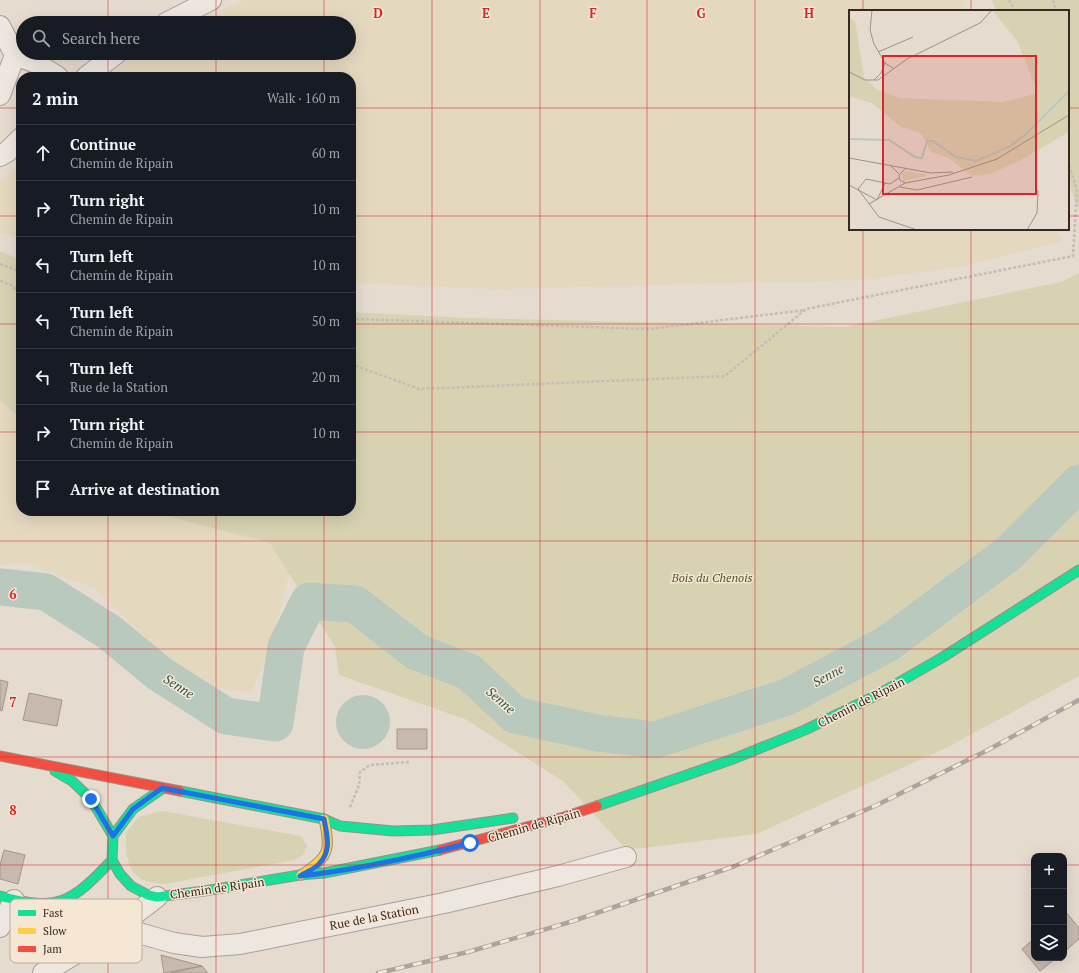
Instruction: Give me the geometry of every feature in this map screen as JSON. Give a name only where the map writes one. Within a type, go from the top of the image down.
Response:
[{"type":"street","points":[[180,16],[211,0]]},
{"type":"street","points":[[0,26],[14,54],[0,95]]},
{"type":"street","points":[[29,60],[50,72]]},
{"type":"street","points":[[92,72],[108,60]]},
{"type":"street","points":[[0,156],[7,152],[16,143]]},
{"type":"street","name":"Chemin de Ripain","points":[[156,897],[324,873],[425,854],[564,817],[733,758],[797,733],[877,695],[944,657],[1079,570]]},
{"type":"street","name":"Chemin de Ripain","points":[[0,756],[324,819],[340,826],[393,831],[432,830],[523,816]]},
{"type":"street","name":"Chemin de Ripain","points":[[47,766],[72,781],[91,799],[113,836]]},
{"type":"street","points":[[156,897],[143,893],[131,886],[120,874],[112,860],[113,836],[133,809],[162,788]]},
{"type":"street","name":"Chemin de Ripain","points":[[562,808],[624,796]]},
{"type":"street","name":"Chemin de Ripain","points":[[300,876],[319,864],[328,852],[328,840],[324,819]]},
{"type":"street","name":"Rue de la Station","points":[[142,934],[174,943],[202,947],[240,944],[444,903],[558,876],[626,857]]},
{"type":"street","points":[[68,899],[82,891],[112,860]]},
{"type":"street","points":[[142,908],[156,897]]},
{"type":"street","points":[[0,928],[7,898]]},
{"type":"street","points":[[43,973],[60,963]]},
{"type":"path","points":[[1009,0],[1014,10]]},
{"type":"path","points":[[1053,0],[1056,10]]},
{"type":"path","points":[[356,319],[649,329],[806,309],[1073,256],[1077,190],[1069,166]]},
{"type":"path","points":[[0,264],[16,270]]},
{"type":"path","points":[[0,281],[11,285],[16,290]]},
{"type":"path","points":[[356,366],[419,389],[725,376],[806,309]]},
{"type":"path","points":[[340,826],[359,785],[360,772],[370,765],[409,762]]},
{"type":"shaded area","points":[[243,0],[962,0],[966,10],[849,10],[849,230],[1057,230],[1062,241],[958,267],[860,280],[496,289],[356,283],[356,72],[116,72],[122,66],[132,60],[356,60],[356,16],[210,16]]},
{"type":"shaded area","points":[[16,167],[16,238],[0,233],[0,180],[4,179]]},
{"type":"shaded area","points":[[0,401],[16,414],[16,516],[167,516],[270,543],[289,573],[269,654],[251,692],[194,685],[95,588],[27,564],[0,565]]},
{"type":"shaded area","points":[[358,695],[368,695],[378,699],[386,707],[390,717],[390,727],[386,737],[378,745],[368,749],[358,749],[348,745],[340,737],[336,727],[336,717],[340,707],[348,699]]},
{"type":"green space","points":[[992,0],[1079,0],[1079,211],[1069,184],[1069,10],[996,10]]},
{"type":"green space","points":[[0,251],[16,258],[16,414],[0,401]]},
{"type":"green space","name":"Bois du Chenois","points":[[1079,273],[1079,676],[946,748],[756,834],[627,850],[563,781],[465,719],[339,675],[335,647],[270,543],[167,516],[356,516],[356,312],[467,318],[844,327],[1061,282]]},
{"type":"green space","points":[[162,811],[301,836],[307,846],[303,855],[294,860],[165,884],[148,882],[139,878],[130,867],[126,846],[126,832],[139,817]]},
{"type":"building","points":[[0,680],[8,682],[2,711],[0,710]]},
{"type":"building","points":[[29,693],[62,700],[57,726],[23,720]]},
{"type":"building","points":[[397,729],[427,729],[427,749],[397,749]]},
{"type":"building","points":[[4,850],[25,855],[18,884],[0,879],[0,865]]},
{"type":"building","points":[[1067,913],[1079,928],[1079,939],[1067,949]]},
{"type":"building","points":[[1031,942],[1031,960],[1022,949]]},
{"type":"building","points":[[161,955],[202,966],[164,973]]},
{"type":"building","points":[[1032,961],[1052,961],[1040,971]]},
{"type":"building","points":[[202,966],[208,973],[170,973]]},
{"type":"waterway","name":"Senne","points":[[0,587],[46,592],[109,632],[160,674],[226,716],[275,723],[286,647],[309,601],[355,604],[417,652],[469,672],[515,715],[597,733],[655,740],[787,697],[887,644],[1009,553],[1079,483]]},
{"type":"railway","points":[[378,973],[468,952],[570,922],[735,866],[877,805],[988,750],[1079,700]]},
{"type":"traffic: fast","points":[[597,806],[733,759],[805,730],[877,695],[943,657],[1079,570]]},
{"type":"traffic: fast","points":[[55,771],[72,781],[91,799],[113,836]]},
{"type":"traffic: fast","points":[[162,789],[133,809],[113,836],[112,860],[120,874],[131,886],[148,895],[157,897],[204,891],[300,875],[324,873],[440,850]]},
{"type":"traffic: fast","points":[[180,791],[324,819],[340,826],[393,831],[432,830],[513,818]]},
{"type":"traffic: fast","points":[[65,899],[74,895],[86,886],[112,860]]},
{"type":"traffic: fast","points":[[0,896],[12,899]]},
{"type":"traffic: slow","points":[[301,875],[317,863],[326,852],[327,839],[324,819]]},
{"type":"traffic: jam","points":[[0,756],[180,791]]},
{"type":"traffic: jam","points":[[440,850],[564,817],[597,806]]},
{"type":"route","points":[[91,799],[113,836],[133,809],[162,788],[324,819],[328,840],[328,852],[319,864],[300,876],[324,873],[425,854],[470,843]]}]
